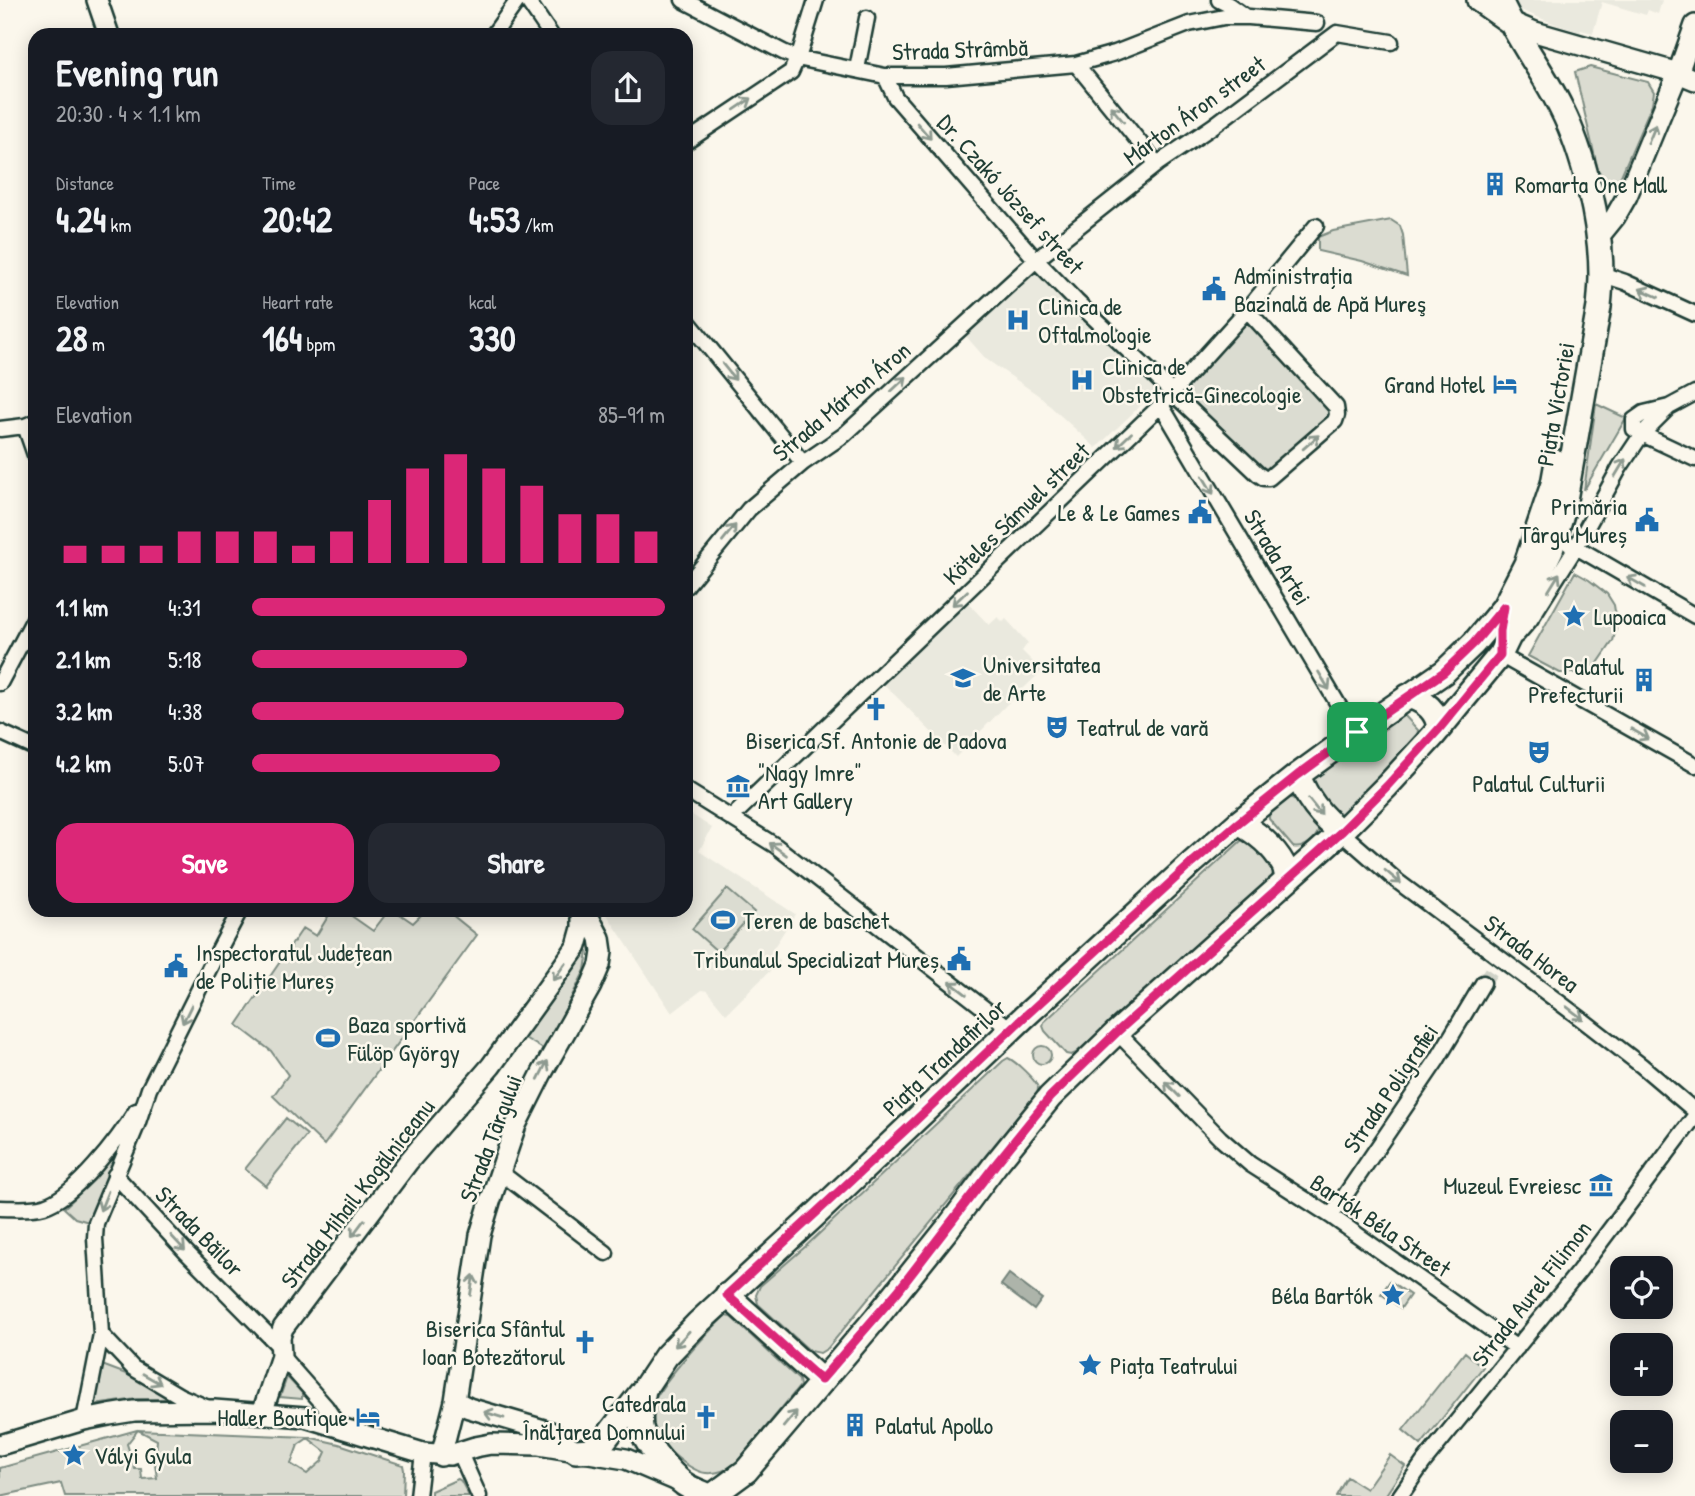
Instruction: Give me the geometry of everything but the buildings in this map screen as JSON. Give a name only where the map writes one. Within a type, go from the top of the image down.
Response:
[{"type":"main road","name":"Piața Victoriei","points":[[1474,643],[1504,607],[1526,564],[1541,548],[1563,511],[1599,307],[1601,274],[1598,238],[1576,142],[1556,99],[1504,11],[1479,0]]},
{"type":"main road","name":"Piața Victoriei","points":[[1500,655],[1530,596],[1588,306],[1601,274]]},
{"type":"main road","name":"Piața Trandafirilor","points":[[683,1490],[641,1430],[640,1411],[644,1389],[666,1356],[727,1295],[1192,863],[1298,775],[1444,672],[1474,643]]},
{"type":"main road","points":[[683,1490],[710,1496],[746,1471],[898,1291],[1050,1097],[1117,1032],[1341,832],[1439,729],[1500,655]]},
{"type":"main road","points":[[1408,696],[1421,700],[1431,708],[1439,729]]},
{"type":"main road","points":[[1298,775],[1310,802],[1341,832]]},
{"type":"main road","points":[[1238,823],[1262,839],[1276,854],[1284,866],[1287,880]]},
{"type":"main road","points":[[727,1295],[821,1380]]},
{"type":"main road","points":[[576,1451],[590,1450],[603,1442],[644,1389]]},
{"type":"main road","points":[[745,1496],[746,1471]]},
{"type":"street","points":[[97,0],[107,28]]},
{"type":"street","points":[[499,28],[518,0]]},
{"type":"street","points":[[527,0],[546,28]]},
{"type":"street","name":"Strada Strâmbă","points":[[683,0],[797,58],[885,76],[946,76],[1076,64],[1115,53],[1189,24],[1224,17],[1317,23]]},
{"type":"street","points":[[693,137],[791,72],[816,0]]},
{"type":"street","name":"Strada Strâmbă","points":[[1219,0],[1246,17]]},
{"type":"street","points":[[1504,11],[1535,32],[1686,77]]},
{"type":"street","points":[[857,69],[867,18]]},
{"type":"street","points":[[1598,238],[1615,217],[1686,77],[1695,25]]},
{"type":"street","name":"Márton Áron street","points":[[1036,260],[1157,164],[1337,33],[1391,42]]},
{"type":"street","points":[[1076,64],[1157,164]]},
{"type":"street","name":"Dr. Czakó József street","points":[[885,76],[894,97],[1036,260],[1076,301],[1265,478],[1272,477],[1335,421],[1337,415],[1336,407],[1247,310]]},
{"type":"street","name":"Köteles Sámuel street","points":[[732,818],[1173,393],[1247,310],[1316,226]]},
{"type":"street","name":"Strada Márton Áron","points":[[693,577],[749,509],[803,463],[844,435],[1036,260]]},
{"type":"street","points":[[1601,274],[1695,314]]},
{"type":"street","points":[[693,327],[803,463]]},
{"type":"street","points":[[1500,655],[1530,620],[1642,434],[1669,407],[1695,394]]},
{"type":"street","name":"Strada Artei","points":[[1161,405],[1340,708],[1357,732]]},
{"type":"street","points":[[0,429],[28,424]]},
{"type":"street","points":[[1642,434],[1695,459]]},
{"type":"street","points":[[1563,511],[1576,536],[1576,547]]},
{"type":"street","points":[[1541,548],[1560,543],[1576,547],[1695,616]]},
{"type":"street","points":[[1500,655],[1504,607]]},
{"type":"street","points":[[0,683],[28,630]]},
{"type":"street","points":[[1500,655],[1695,765]]},
{"type":"street","points":[[0,732],[28,745]]},
{"type":"street","points":[[693,794],[776,846],[1012,1030]]},
{"type":"street","name":"Strada Horea","points":[[1341,832],[1497,963],[1632,1058],[1695,1111]]},
{"type":"street","points":[[0,1208],[33,1208],[47,1205],[82,1178],[107,1150],[149,1089],[236,917]]},
{"type":"street","name":"Strada Mihail Kogălniceanu","points":[[262,1413],[281,1352],[280,1337],[283,1328],[408,1162],[491,1066],[577,946],[583,917]]},
{"type":"street","name":"Strada Târgului","points":[[441,1454],[454,1401],[480,1235],[500,1172],[521,1115],[541,1073],[591,986],[600,965],[600,939],[587,917]]},
{"type":"street","name":"Strada Poligrafiei","points":[[1331,1216],[1437,1060],[1481,986]]},
{"type":"street","name":"Bartók Béla Street","points":[[1117,1032],[1220,1138],[1250,1164],[1331,1216],[1517,1348]]},
{"type":"street","points":[[84,1420],[101,1334],[94,1238],[96,1223],[149,1089]]},
{"type":"street","name":"Strada Aurel Filimon","points":[[1400,1496],[1423,1463],[1579,1271],[1695,1116]]},
{"type":"street","points":[[500,1172],[606,1254]]},
{"type":"street","name":"Strada Băilor","points":[[115,1175],[281,1352],[339,1427]]},
{"type":"street","points":[[101,1334],[133,1368],[180,1396],[214,1410]]},
{"type":"street","points":[[454,1401],[469,1408],[551,1432],[576,1451]]},
{"type":"street","points":[[0,1445],[84,1420],[134,1411],[214,1410],[262,1413],[305,1417],[441,1454],[510,1444],[539,1445],[626,1459],[683,1490]]},
{"type":"street","points":[[418,1496],[441,1454]]},
{"type":"street","points":[[441,1454],[480,1496]]},
{"type":"shaded area","points":[[1508,0],[1662,0],[1658,14],[1648,10],[1646,15],[1602,2],[1593,33],[1560,26],[1513,7]]},
{"type":"shaded area","points":[[1590,67],[1648,82],[1654,92],[1652,104],[1614,192],[1598,170],[1575,72]]},
{"type":"shaded area","points":[[1391,220],[1400,226],[1403,235],[1407,276],[1362,261],[1318,251],[1318,237],[1333,231]]},
{"type":"shaded area","name":"Clinica de Obstetrică-Ginecologie","points":[[1036,270],[1157,390],[1096,448],[1038,395],[986,359],[964,334]]},
{"type":"shaded area","points":[[1247,310],[1337,411],[1272,477],[1173,393]]},
{"type":"shaded area","points":[[1596,404],[1626,418],[1584,490]]},
{"type":"shaded area","points":[[1575,572],[1607,594],[1614,605],[1617,624],[1613,641],[1596,666],[1577,673],[1560,673],[1528,656]]},
{"type":"shaded area","name":"Universitatea de Arte","points":[[968,603],[989,625],[998,617],[1003,622],[1006,619],[1028,643],[1022,651],[1042,671],[956,757],[884,684]]},
{"type":"shaded area","points":[[1399,716],[1405,716],[1418,730],[1417,737],[1347,811],[1340,814],[1335,812],[1312,786],[1314,776]]},
{"type":"shaded area","points":[[1290,797],[1319,829],[1312,840],[1301,847],[1293,847],[1269,819],[1275,805]]},
{"type":"shaded area","points":[[693,816],[712,828],[699,851],[795,914],[771,952],[780,961],[726,1014],[707,991],[702,990],[672,1013],[609,917],[693,917]]},
{"type":"shaded area","points":[[1242,840],[1253,843],[1272,864],[1272,876],[1076,1053],[1066,1054],[1045,1031],[1044,1022]]},
{"type":"shaded area","name":"Teren de baschet","points":[[727,889],[754,912],[718,952],[692,929]]},
{"type":"shaded area","name":"Baza sportivă Fülöp György","points":[[328,917],[353,917],[373,931],[384,917],[404,917],[413,923],[419,917],[455,917],[477,935],[324,1145],[273,1096],[288,1075],[271,1051],[237,1025],[303,928],[316,936]]},
{"type":"shaded area","points":[[585,950],[588,952],[585,970],[545,1050],[523,1037]]},
{"type":"shaded area","points":[[1042,1046],[1048,1049],[1051,1055],[1048,1061],[1042,1064],[1036,1061],[1033,1055],[1036,1049]]},
{"type":"shaded area","points":[[1008,1058],[1033,1080],[1038,1088],[1037,1093],[828,1348],[820,1353],[810,1351],[758,1304],[756,1295],[760,1286]]},
{"type":"shaded area","points":[[286,1118],[307,1135],[266,1186],[245,1169]]},
{"type":"shaded area","points":[[117,1152],[89,1222],[75,1218],[64,1208],[94,1180]]},
{"type":"shaded area","points":[[1009,1274],[1042,1299],[1034,1310],[1001,1285]]},
{"type":"shaded area","points":[[1390,1281],[1410,1295],[1401,1308],[1381,1294]]},
{"type":"shaded area","points":[[725,1316],[731,1317],[799,1380],[800,1386],[736,1463],[722,1471],[706,1473],[686,1464],[665,1446],[656,1435],[651,1411],[655,1399],[672,1374]]},
{"type":"shaded area","points":[[1465,1352],[1483,1367],[1421,1445],[1403,1430]]},
{"type":"shaded area","points":[[102,1365],[134,1377],[175,1399],[137,1399],[94,1405]]},
{"type":"shaded area","points":[[287,1377],[302,1393],[302,1399],[280,1397]]},
{"type":"shaded area","points":[[137,1430],[138,1430],[308,1437],[403,1465],[404,1470],[403,1496],[65,1496],[61,1483],[0,1496],[0,1468]],"holes":[[[138,1430],[157,1440],[157,1478],[142,1479],[141,1469],[135,1469],[127,1444]],[[308,1438],[326,1452],[322,1461],[307,1474],[291,1464],[298,1445]]]},
{"type":"shaded area","points":[[1390,1455],[1405,1466],[1385,1496],[1336,1496],[1347,1477],[1366,1489]]},
{"type":"shaded area","points":[[458,1479],[469,1496],[431,1496],[431,1491]]},
{"type":"tunnel","points":[[1483,983],[1493,968]]},
{"type":"place","name":"Romarta One Mall","points":[[1495,184]]},
{"type":"place","name":"Administrația Bazinală de Apă Mureş","points":[[1214,289]]},
{"type":"place","name":"Clinica de Oftalmologie","points":[[1018,320]]},
{"type":"place","name":"Clinica de Obstetrică-Ginecologie","points":[[1082,380]]},
{"type":"place","name":"Grand Hotel","points":[[1505,384]]},
{"type":"place","name":"Le & Le Games","points":[[1200,512]]},
{"type":"place","name":"Primăria Târgu Mureș","points":[[1647,520]]},
{"type":"place","name":"Lupoaica","points":[[1574,616]]},
{"type":"place","name":"Universitatea de Arte","points":[[963,678]]},
{"type":"place","name":"Palatul Prefecturii","points":[[1644,680]]},
{"type":"place","name":"Biserica Sf. Antonie de Padova","points":[[876,709]]},
{"type":"place","name":"Teatrul de vară","points":[[1057,727]]},
{"type":"place","name":"Palatul Culturii","points":[[1539,752]]},
{"type":"place","name":"\"Nagy Imre\" Art Gallery","points":[[738,786]]},
{"type":"place","name":"Teren de baschet","points":[[723,920]]},
{"type":"place","name":"Tribunalul Specializat Mureș","points":[[959,959]]},
{"type":"place","name":"Inspectoratul Județean de Poliție Mureș","points":[[176,966]]},
{"type":"place","name":"Baza sportivă Fülöp György","points":[[328,1038]]},
{"type":"place","name":"Muzeul Evreiesc","points":[[1601,1185]]},
{"type":"place","name":"Béla Bartók","points":[[1393,1295]]},
{"type":"place","name":"Biserica Sfântul Ioan Botezătorul","points":[[585,1342]]},
{"type":"place","name":"Piața Teatrului","points":[[1090,1365]]},
{"type":"place","name":"Haller Boutique","points":[[368,1417]]},
{"type":"place","name":"Catedrala Înălțarea Domnului","points":[[706,1417]]},
{"type":"place","name":"Palatul Apollo","points":[[855,1425]]},
{"type":"place","name":"Vályi Gyula","points":[[74,1455]]},
{"type":"route","points":[[1504,607],[1500,655],[1439,729],[1341,832],[1117,1032],[1050,1097],[898,1291],[821,1380],[727,1295],[1192,863],[1257,807],[1357,732],[1444,672],[1474,643],[1504,607]]}]
